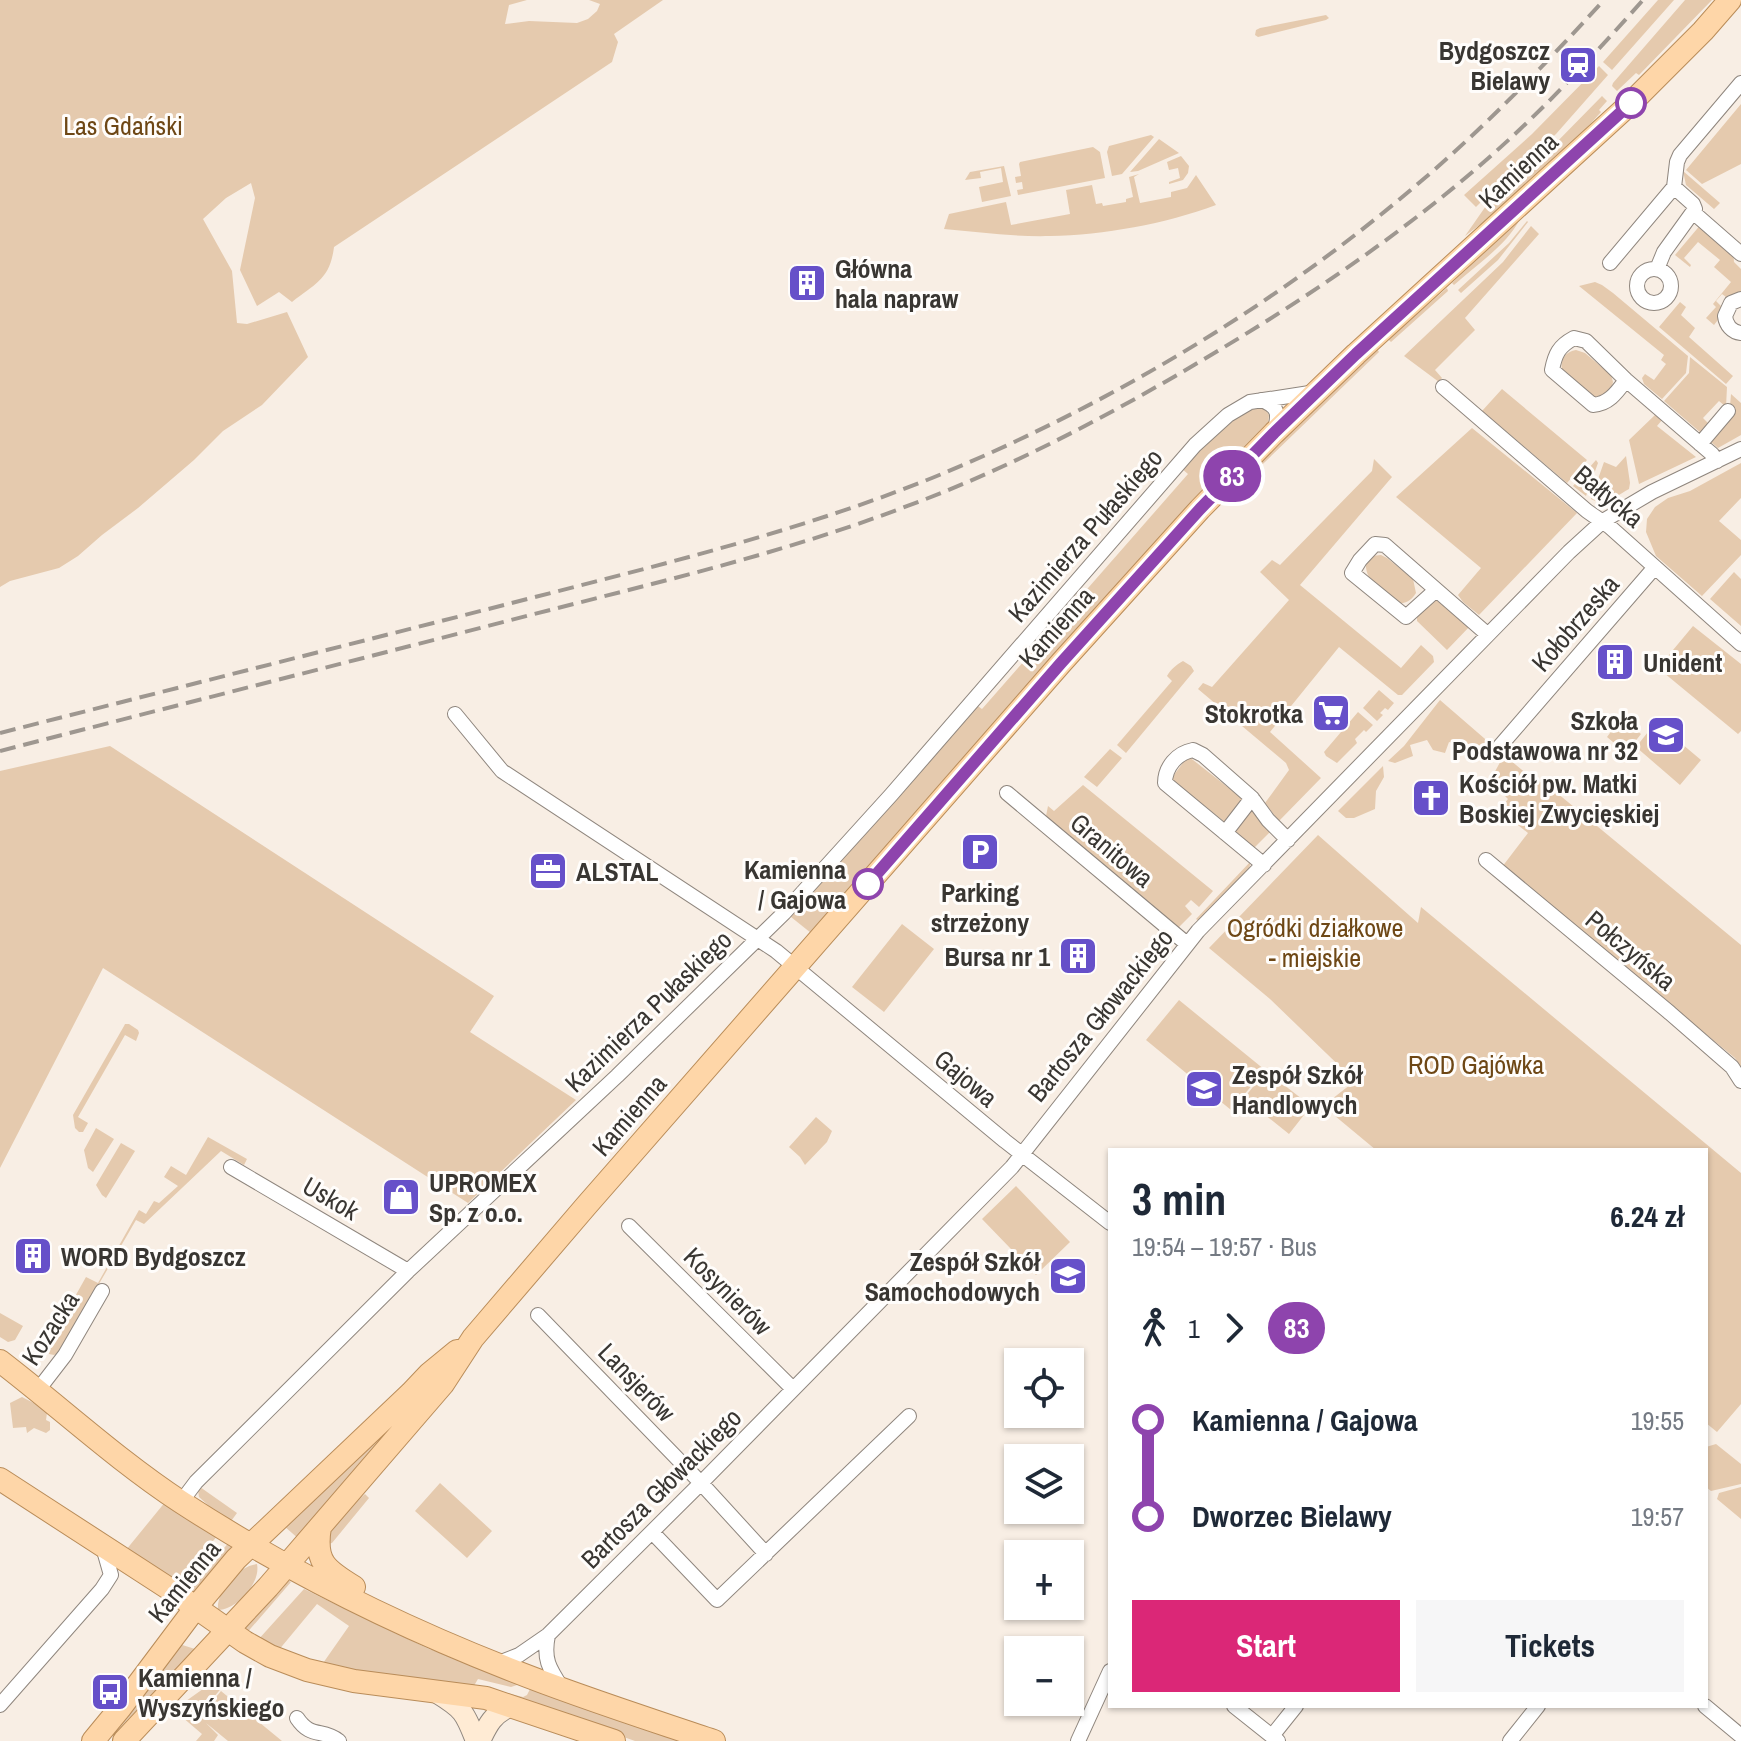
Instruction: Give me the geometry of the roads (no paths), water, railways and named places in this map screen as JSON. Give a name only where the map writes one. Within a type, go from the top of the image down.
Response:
[{"type":"main road","name":"Kamienna","points":[[124,1741],[286,1566],[443,1384],[473,1338],[795,966],[1200,509],[1316,392],[1631,103],[1730,0]]},
{"type":"main road","name":"Kamienna","points":[[93,1741],[196,1607],[250,1544],[429,1374],[473,1338]]},
{"type":"main road","points":[[0,1361],[134,1469],[181,1502],[286,1566],[380,1613],[496,1664],[714,1741]]},
{"type":"main road","points":[[0,1479],[270,1656],[307,1670],[354,1681],[486,1698],[614,1741]]},
{"type":"main road","points":[[320,1527],[318,1549],[323,1564],[361,1591],[380,1613]]},
{"type":"main road","points":[[168,1588],[174,1608],[176,1634]]},
{"type":"street","points":[[1610,263],[1674,187],[1680,155],[1741,83]]},
{"type":"street","points":[[1657,269],[1664,252],[1694,213],[1695,206],[1674,187]]},
{"type":"street","points":[[1694,213],[1741,254]]},
{"type":"street","points":[[1741,299],[1731,303],[1725,316],[1728,326],[1741,333]]},
{"type":"street","points":[[1626,380],[1615,395],[1602,404],[1593,405],[1552,370],[1559,348],[1574,338],[1586,341],[1717,461],[1741,449]]},
{"type":"street","name":"Bałtycka","points":[[1443,387],[1587,511],[1603,521],[1741,644]]},
{"type":"street","name":"Kazimierza Pułaskiego","points":[[181,1502],[196,1482],[408,1271],[617,1076],[784,913],[891,795],[1195,445],[1235,410],[1250,402],[1316,392]]},
{"type":"street","points":[[1261,400],[1276,409],[1274,433]]},
{"type":"street","points":[[1700,444],[1728,411]]},
{"type":"street","name":"Bartosza Głowackiego","points":[[496,1664],[519,1655],[548,1635],[1012,1167],[1187,944],[1572,549],[1603,521],[1652,492],[1717,461]]},
{"type":"street","points":[[1436,590],[1406,617],[1352,573],[1375,544],[1385,545],[1487,634]]},
{"type":"street","name":"Kołobrzeska","points":[[1500,746],[1655,567]]},
{"type":"street","points":[[455,714],[502,771],[758,939]]},
{"type":"street","points":[[1264,865],[1165,783],[1165,773],[1182,752],[1193,750],[1203,755],[1252,798],[1288,840]]},
{"type":"street","name":"Granitowa","points":[[1007,793],[1187,944]]},
{"type":"street","points":[[1225,833],[1252,798]]},
{"type":"street","name":"Połczyńska","points":[[1486,860],[1691,1031],[1732,1067],[1741,1081]]},
{"type":"street","name":"Gajowa","points":[[758,939],[1108,1221]]},
{"type":"street","name":"Uskok","points":[[231,1167],[408,1271]]},
{"type":"street","name":"Kosynierów","points":[[629,1226],[793,1389]]},
{"type":"street","name":"Kozacka","points":[[38,1390],[65,1355],[102,1291]]},
{"type":"street","name":"Lansjerów","points":[[538,1315],[766,1554]]},
{"type":"street","points":[[652,1532],[717,1600],[909,1416]]},
{"type":"street","points":[[0,1705],[102,1589],[111,1575],[103,1547]]},
{"type":"street","points":[[548,1635],[546,1661],[563,1689]]},
{"type":"street","points":[[1078,1741],[1108,1675]]},
{"type":"street","points":[[437,1693],[464,1712],[478,1741]]},
{"type":"street","points":[[478,1741],[490,1720],[511,1706]]},
{"type":"street","points":[[1237,1708],[1275,1738],[1295,1708]]},
{"type":"street","points":[[1510,1741],[1536,1708]]},
{"type":"street","points":[[1707,1708],[1741,1736]]},
{"type":"street","points":[[297,1718],[312,1732],[339,1741]]},
{"type":"railway","points":[[0,733],[722,548],[880,498],[1006,446],[1080,410],[1221,329],[1355,235],[1478,130],[1604,0]]},
{"type":"railway","points":[[0,751],[757,556],[902,508],[1008,464],[1110,412],[1222,349],[1353,264],[1436,202],[1515,134],[1643,0]]},
{"type":"place","name":"Bydgoszcz Bielawy","points":[[1578,65]]},
{"type":"place","name":"Główna hala napraw","points":[[807,283]]},
{"type":"place","name":"Unident","points":[[1615,662]]},
{"type":"place","name":"Stokrotka","points":[[1331,713]]},
{"type":"place","name":"Szkoła Podstawowa nr 32","points":[[1666,735]]},
{"type":"place","name":"Kościół pw. Matki Boskiej Zwycięskiej","points":[[1431,798]]},
{"type":"place","name":"Parking strzeżony","points":[[980,852]]},
{"type":"place","name":"ALSTAL","points":[[548,871]]},
{"type":"place","name":"Kamienna / Gajowa","points":[[868,884]]},
{"type":"place","name":"Bursa nr 1","points":[[1078,956]]},
{"type":"place","name":"Zespół Szkół Handlowych","points":[[1204,1089]]},
{"type":"place","name":"UPROMEX Sp. z o.o.","points":[[401,1197]]},
{"type":"place","name":"WORD Bydgoszcz","points":[[33,1256]]},
{"type":"place","name":"Zespół Szkół Samochodowych","points":[[1068,1276]]},
{"type":"place","name":"Kamienna / Wyszyńskiego","points":[[110,1692]]},
{"type":"park label","name":"Las Gdański","points":[[123,125]]},
{"type":"park label","name":"Ogródki działkowe - miejskie","points":[[1315,942]]},
{"type":"park label","name":"ROD Gajówka","points":[[1476,1064]]}]
